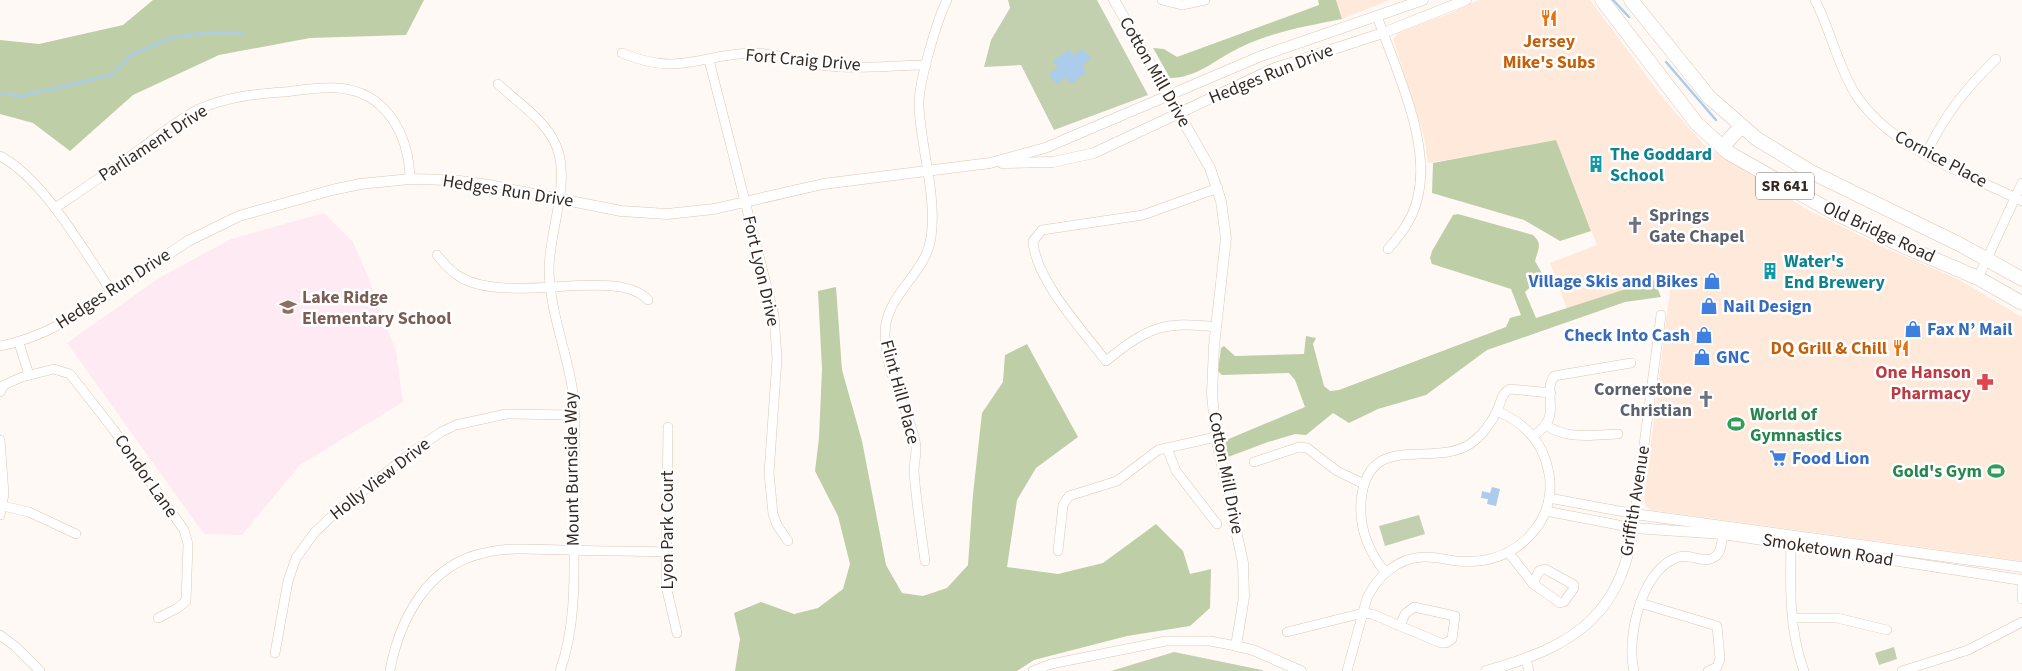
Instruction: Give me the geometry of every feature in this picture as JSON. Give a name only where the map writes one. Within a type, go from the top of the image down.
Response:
[{"type":"main road","name":"Old Bridge Road","points":[[1602,0],[1697,124],[1722,147],[1745,164],[1846,219],[1978,278],[2022,303]]},
{"type":"main road","name":"Old Bridge Road","points":[[1631,0],[1693,78],[1741,127],[1778,153],[1811,172],[1987,259],[2022,279]]},
{"type":"main road","points":[[1722,147],[1741,127]]},
{"type":"street","name":"Flint Hill Place","points":[[925,561],[914,472],[915,441],[891,369],[885,347],[885,333],[889,311],[894,300],[918,270],[928,250],[932,228],[928,171],[919,104],[926,65],[947,0]]},
{"type":"street","name":"Cotton Mill Drive","points":[[1114,0],[1206,162],[1218,188],[1225,218],[1226,252],[1216,327],[1212,390],[1216,438],[1244,564],[1244,597],[1236,646]]},
{"type":"street","points":[[1162,0],[1182,5],[1205,0]]},
{"type":"street","name":"Hedges Run Drive","points":[[990,163],[1045,148],[1295,43],[1423,0]]},
{"type":"street","name":"Hedges Run Drive","points":[[0,346],[19,343],[59,326],[188,240],[239,216],[332,190],[368,183],[410,179],[452,180],[558,198],[621,212],[667,214],[693,212],[823,184],[990,163],[1053,162],[1076,158],[1112,146],[1293,61],[1383,33],[1466,0]]},
{"type":"street","name":"Cornice Place","points":[[1815,0],[1845,74],[1864,106],[1890,132],[1926,154],[2018,199]]},
{"type":"street","points":[[1377,16],[1413,125],[1421,169],[1418,195],[1412,215],[1388,248]]},
{"type":"street","name":"Fort Craig Drive","points":[[622,53],[663,65],[680,65],[752,53],[781,56],[828,66],[926,65]]},
{"type":"street","name":"Fort Lyon Drive","points":[[709,60],[774,315],[777,359],[769,473],[773,514],[777,525],[788,542]]},
{"type":"street","points":[[1926,154],[1949,110],[1975,79],[1996,60]]},
{"type":"street","points":[[1237,67],[1244,83]]},
{"type":"street","name":"Mount Burnside Way","points":[[498,84],[544,124],[551,135],[561,165],[550,258],[550,288],[557,330],[569,371],[574,415],[574,550],[572,621],[560,671]]},
{"type":"street","name":"Parliament Drive","points":[[55,208],[197,110],[243,95],[300,90],[337,88],[349,90],[367,97],[382,108],[396,124],[404,141],[410,179]]},
{"type":"street","points":[[0,156],[19,169],[35,184],[55,208],[112,292]]},
{"type":"street","points":[[1978,278],[2018,199],[2022,183]]},
{"type":"street","points":[[1216,327],[1190,324],[1154,329],[1135,338],[1106,361],[1061,303],[1040,264],[1033,241],[1042,230],[1142,215],[1218,188]]},
{"type":"street","points":[[437,255],[455,274],[472,283],[508,289],[622,286],[638,291],[648,300]]},
{"type":"street","name":"Griffith Avenue","points":[[1486,671],[1526,660],[1544,652],[1576,633],[1601,608],[1617,584],[1624,569],[1634,528],[1661,315]]},
{"type":"street","points":[[0,392],[4,385],[29,375],[19,343]]},
{"type":"street","points":[[1533,436],[1546,425],[1550,417],[1554,376],[1631,363]]},
{"type":"street","name":"Condor Lane","points":[[29,375],[54,369],[70,374],[77,380],[184,530],[188,544],[186,600],[178,608],[158,618]]},
{"type":"street","points":[[1385,572],[1373,554],[1363,529],[1361,504],[1364,484],[1378,464],[1393,455],[1451,451],[1470,444],[1487,427],[1497,411],[1503,394],[1510,389],[1551,393]]},
{"type":"street","points":[[1347,671],[1372,588],[1385,572],[1404,562],[1423,557],[1468,562],[1509,553],[1528,538],[1546,510],[1549,498],[1548,469],[1545,457],[1533,436],[1520,424],[1497,411]]},
{"type":"street","name":"Holly View Drive","points":[[275,653],[288,581],[296,558],[315,532],[342,507],[415,450],[441,432],[456,425],[506,414],[574,415]]},
{"type":"street","points":[[1546,425],[1562,434],[1618,434]]},
{"type":"street","name":"Lyon Park Court","points":[[668,427],[667,593],[677,632]]},
{"type":"street","points":[[1058,551],[1063,505],[1069,496],[1117,481],[1150,454],[1167,448],[1216,438]]},
{"type":"street","points":[[0,440],[4,484],[1,510],[29,512],[76,534]]},
{"type":"street","points":[[1254,462],[1299,447],[1307,448],[1337,472],[1364,484]]},
{"type":"street","points":[[1167,448],[1176,471],[1217,524]]},
{"type":"street","points":[[1549,498],[1635,514]]},
{"type":"street","points":[[1546,510],[1634,528]]},
{"type":"street","name":"Smoketown Road","points":[[1635,514],[2022,567]]},
{"type":"street","name":"Smoketown Road","points":[[1634,528],[1723,534],[2022,580]]},
{"type":"street","points":[[1634,671],[1632,641],[1640,603],[1652,580],[1668,562],[1682,556],[1712,559],[1719,553],[1723,534]]},
{"type":"street","points":[[1791,544],[1793,618],[1796,644],[1804,671]]},
{"type":"street","points":[[390,670],[398,638],[411,608],[426,588],[450,568],[471,557],[496,550],[666,552]]},
{"type":"street","points":[[1509,553],[1533,584],[1560,603],[1568,599],[1574,588],[1572,583],[1545,568],[1540,571],[1533,584]]},
{"type":"street","points":[[2022,580],[2022,599]]},
{"type":"street","points":[[1640,603],[1658,610],[1717,626],[1720,659],[1717,666],[1708,671]]},
{"type":"street","points":[[1287,632],[1363,613],[1372,614],[1400,626],[1440,643],[1446,643],[1453,636],[1456,619],[1452,614],[1419,607],[1409,610],[1400,626]]},
{"type":"street","points":[[1793,618],[1837,618],[1887,630]]},
{"type":"street","points":[[1902,671],[1968,650],[2022,622]]},
{"type":"street","points":[[0,635],[16,647],[40,671]]},
{"type":"street","points":[[1033,671],[1051,664],[1166,641],[1210,641],[1236,646],[1253,650],[1301,671]]},
{"type":"street","points":[[1526,660],[1529,671]]},
{"type":"shaded area","points":[[1336,0],[1390,0],[1342,19]]},
{"type":"shaded area","points":[[1478,0],[1590,0],[1663,98],[1704,145],[1808,210],[1883,247],[1958,279],[2022,317],[2022,561],[1651,510],[1646,506],[1644,499],[1672,275],[1567,309],[1550,263],[1597,245],[1556,141],[1428,163],[1424,136],[1393,39],[1398,33],[1453,12]]},
{"type":"shaded area","points":[[324,213],[353,242],[366,272],[396,351],[403,402],[300,465],[242,535],[204,534],[67,343],[159,278],[231,239]]},
{"type":"green space","points":[[153,0],[424,0],[406,35],[310,38],[219,55],[133,95],[70,151],[33,123],[0,114],[0,40],[39,44],[123,25]]},
{"type":"green space","points":[[1008,0],[1097,0],[1148,95],[1054,130],[1021,65],[984,67],[991,40],[1010,8]]},
{"type":"green space","points":[[1318,0],[1336,0],[1342,19],[1289,30],[1251,42],[1189,75],[1170,78],[1153,48],[1164,49],[1177,57],[1319,5]]},
{"type":"green space","points":[[1556,140],[1591,231],[1560,241],[1524,220],[1432,193],[1433,163]]},
{"type":"green space","points":[[1458,214],[1533,235],[1536,238],[1539,247],[1535,261],[1543,275],[1525,292],[1536,318],[1654,280],[1661,297],[1625,302],[1487,350],[1426,395],[1378,409],[1349,423],[1333,413],[1306,435],[1295,434],[1228,457],[1224,441],[1305,407],[1295,380],[1289,373],[1222,375],[1218,371],[1221,348],[1224,346],[1235,356],[1304,354],[1306,336],[1316,338],[1313,344],[1324,386],[1330,391],[1339,390],[1506,327],[1510,318],[1521,315],[1511,289],[1432,264],[1430,258],[1432,251],[1453,215]]},
{"type":"green space","points":[[836,287],[842,370],[862,441],[886,565],[902,593],[923,596],[947,588],[968,565],[973,494],[982,413],[1003,382],[1005,355],[1027,344],[1078,437],[1036,468],[1017,500],[1007,567],[1058,574],[1103,563],[1156,524],[1183,551],[1190,574],[1211,569],[1210,608],[1190,626],[1127,636],[1034,660],[1017,671],[735,671],[740,639],[734,613],[761,602],[794,614],[818,608],[843,589],[850,564],[838,516],[815,471],[819,438],[822,369],[818,291]]},
{"type":"green space","points":[[1419,515],[1425,534],[1385,546],[1379,526]]},
{"type":"green space","points":[[1894,647],[1897,659],[1879,665],[1875,653]]},
{"type":"green space","points":[[1174,652],[1262,670],[1263,671],[1111,671]]},
{"type":"water","points":[[1083,49],[1091,58],[1082,66],[1086,72],[1071,84],[1066,77],[1057,84],[1049,75],[1058,67],[1053,61],[1069,50],[1074,55]]},
{"type":"water","points":[[1492,487],[1500,489],[1496,506],[1487,504],[1488,499],[1481,498],[1482,491],[1490,493]]},
{"type":"waterway","points":[[1613,0],[1629,17]]},
{"type":"waterway","points":[[0,94],[22,96],[112,75],[131,55],[170,38],[203,33],[243,33]]},
{"type":"waterway","points":[[1666,62],[1716,120]]},
{"type":"place","name":"Jersey Mike's Subs","points":[[1549,18]]},
{"type":"place","name":"The Goddard School","points":[[1596,164]]},
{"type":"place","name":"Springs Gate Chapel","points":[[1635,225]]},
{"type":"place","name":"Water's End Brewery","points":[[1770,271]]},
{"type":"place","name":"Village Skis and Bikes","points":[[1712,281]]},
{"type":"place","name":"Nail Design","points":[[1709,306]]},
{"type":"place","name":"Lake Ridge Elementary School","points":[[288,307]]},
{"type":"place","name":"Fax N’ Mail","points":[[1913,329]]},
{"type":"place","name":"Check Into Cash","points":[[1704,335]]},
{"type":"place","name":"DQ Grill & Chill","points":[[1901,348]]},
{"type":"place","name":"GNC","points":[[1702,357]]},
{"type":"place","name":"One Hanson Pharmacy","points":[[1985,382]]},
{"type":"place","name":"Cornerstone Christian","points":[[1706,399]]},
{"type":"place","name":"World of Gymnastics","points":[[1736,424]]},
{"type":"place","name":"Food Lion","points":[[1778,458]]},
{"type":"place","name":"Gold's Gym","points":[[1996,471]]}]
